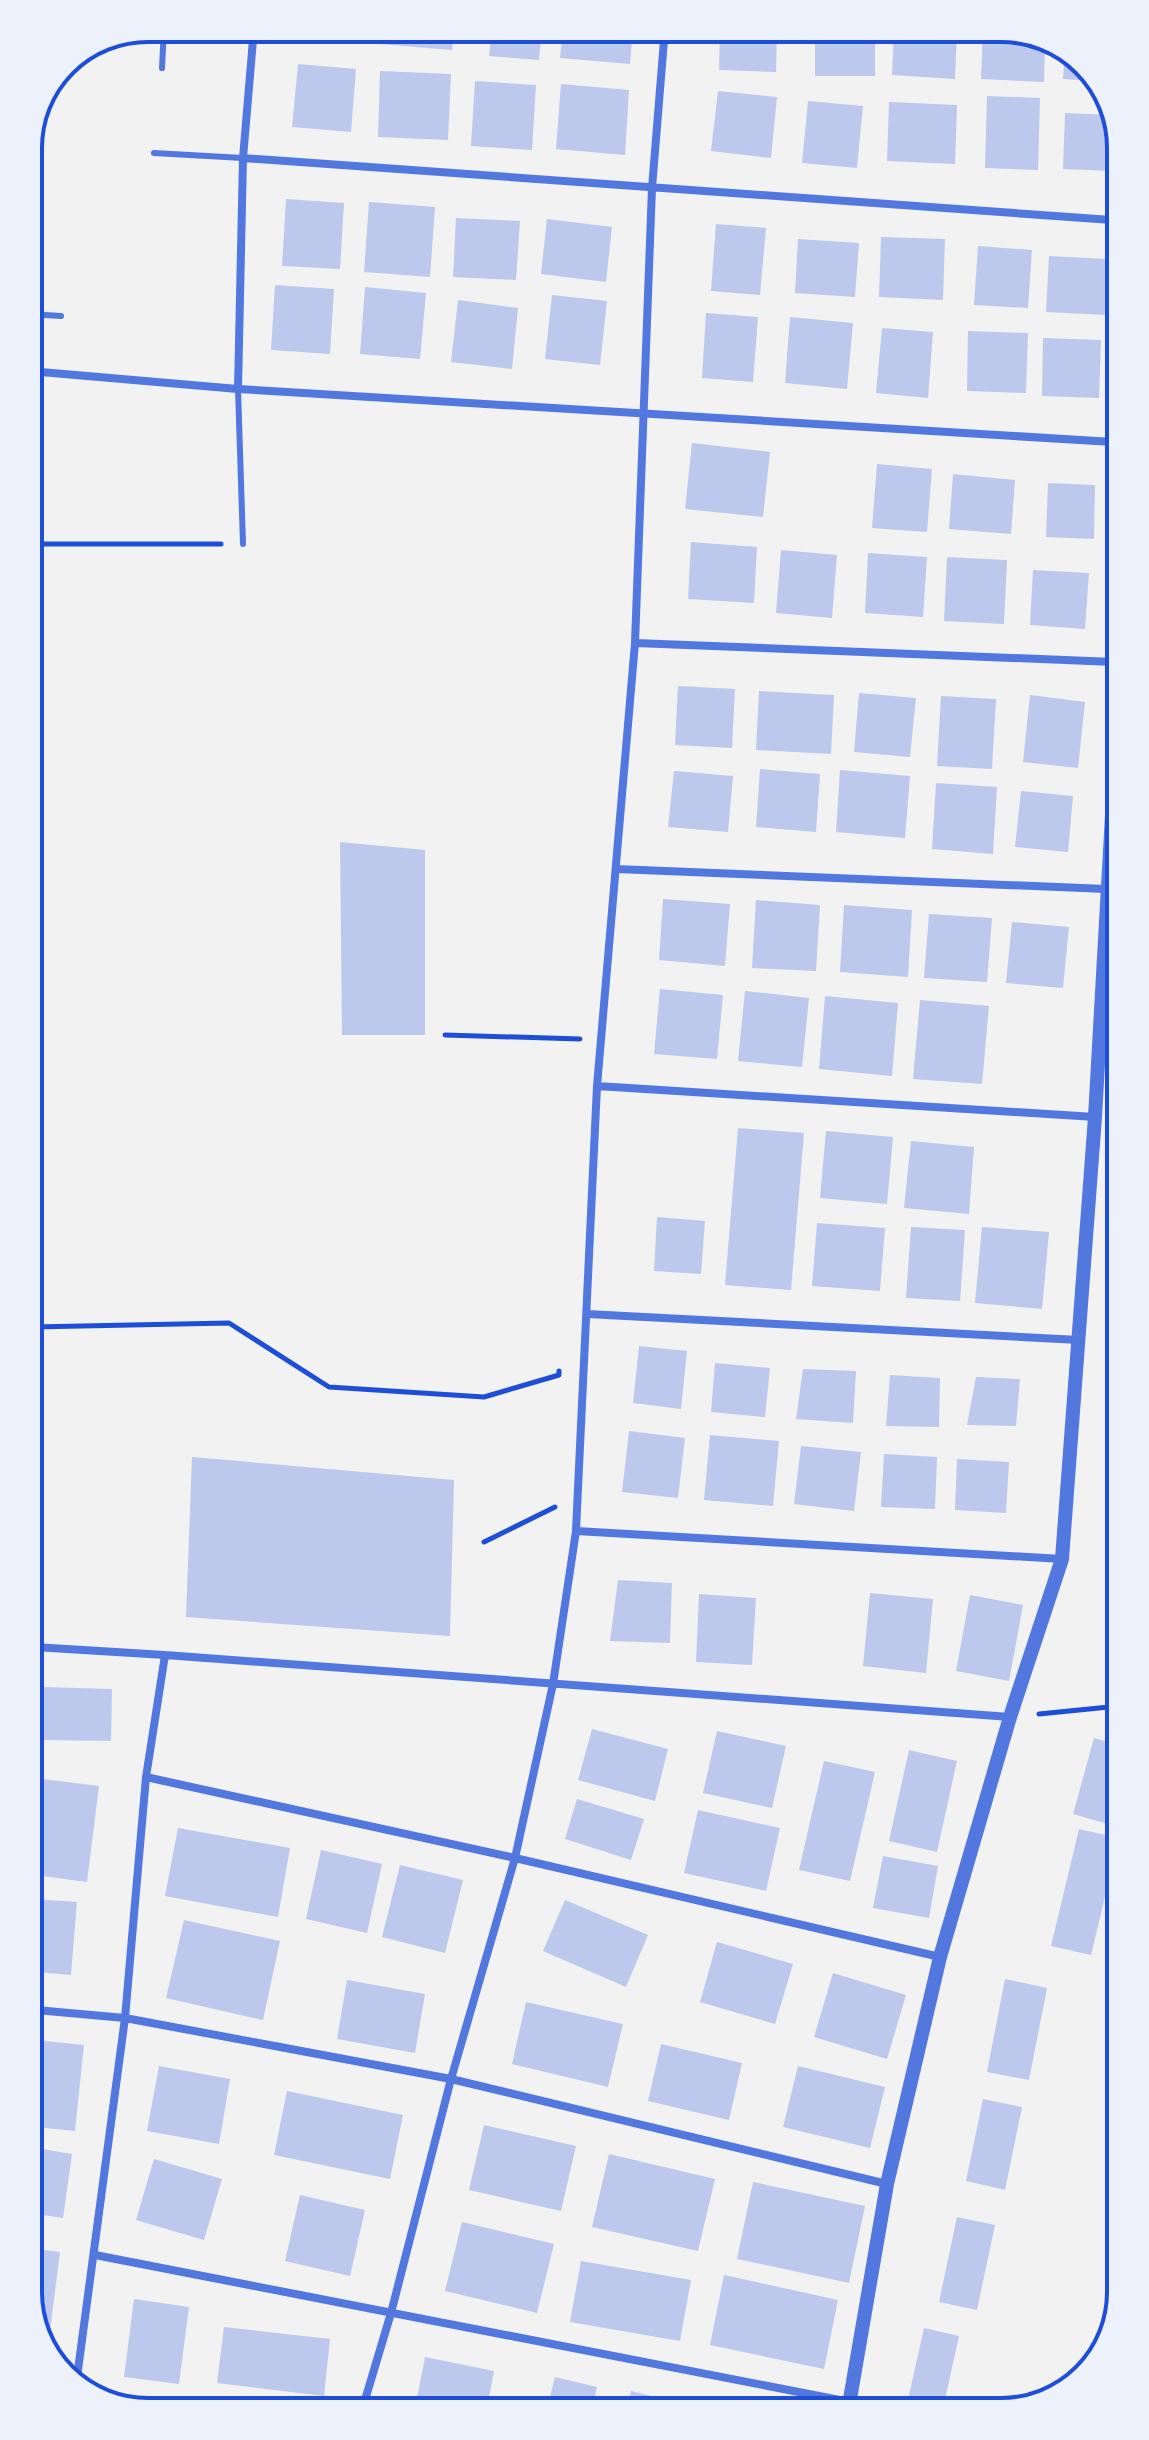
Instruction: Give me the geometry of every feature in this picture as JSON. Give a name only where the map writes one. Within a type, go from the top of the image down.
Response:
[{"type":"street","points":[[238,389],[243,158],[253,42]]},
{"type":"street","points":[[366,2398],[391,2313],[451,2079],[515,1858],[553,1684],[576,1531],[600,1037],[635,643],[652,188],[664,42]]},
{"type":"street","points":[[243,158],[1107,220]]},
{"type":"street","points":[[42,372],[238,389],[1107,442]]},
{"type":"street","points":[[635,643],[1107,662]]},
{"type":"street","points":[[616,869],[1106,889]]},
{"type":"street","points":[[850,2398],[887,2184],[940,1957],[1010,1717],[1062,1559],[1095,1117],[1107,875]]},
{"type":"street","points":[[597,1086],[1095,1117]]},
{"type":"street","points":[[587,1314],[1080,1340]]},
{"type":"street","points":[[576,1531],[1062,1559]]},
{"type":"street","points":[[42,1647],[1010,1717]]},
{"type":"street","points":[[78,2372],[125,2018],[146,1777],[165,1655]]},
{"type":"street","points":[[146,1777],[515,1858],[940,1957]]},
{"type":"street","points":[[42,2011],[125,2018],[451,2079],[887,2184]]},
{"type":"street","points":[[95,2255],[819,2398]]},
{"type":"lane","points":[[162,68],[163,42]]},
{"type":"lane","points":[[154,153],[243,158]]},
{"type":"lane","points":[[42,315],[61,316]]},
{"type":"lane","points":[[238,389],[243,544]]},
{"type":"path","points":[[42,544],[243,544]]},
{"type":"path","points":[[445,1035],[600,1037]]},
{"type":"path","points":[[42,1327],[229,1323],[329,1387],[484,1397],[559,1375],[560,1360]]},
{"type":"path","points":[[484,1542],[578,1497]]},
{"type":"path","points":[[1010,1717],[1107,1707]]},
{"type":"building","points":[[380,42],[453,42],[452,50]]},
{"type":"building","points":[[490,42],[541,42],[539,60],[489,56]]},
{"type":"building","points":[[562,42],[632,42],[630,64],[560,58]]},
{"type":"building","points":[[720,42],[777,42],[776,72],[719,70]]},
{"type":"building","points":[[815,42],[875,42],[875,76],[815,76]]},
{"type":"building","points":[[893,42],[956,42],[955,79],[892,75]]},
{"type":"building","points":[[982,42],[1021,44],[1045,52],[1044,82],[981,79]]},
{"type":"building","points":[[1064,63],[1082,80],[1063,79]]},
{"type":"building","points":[[298,64],[356,69],[351,132],[292,127]]},
{"type":"building","points":[[380,71],[451,74],[448,140],[378,137]]},
{"type":"building","points":[[475,81],[536,85],[532,150],[471,146]]},
{"type":"building","points":[[561,84],[629,90],[625,155],[556,149]]},
{"type":"building","points":[[718,91],[777,97],[771,158],[711,151]]},
{"type":"building","points":[[987,96],[1040,98],[1038,170],[985,168]]},
{"type":"building","points":[[808,101],[863,106],[857,168],[802,163]]},
{"type":"building","points":[[889,102],[957,105],[955,164],[887,161]]},
{"type":"building","points":[[1065,113],[1101,115],[1105,128],[1107,171],[1063,169]]},
{"type":"building","points":[[286,199],[344,203],[340,269],[282,266]]},
{"type":"building","points":[[369,202],[435,207],[430,277],[364,272]]},
{"type":"building","points":[[456,218],[520,221],[516,280],[453,277]]},
{"type":"building","points":[[547,219],[612,227],[606,282],[541,274]]},
{"type":"building","points":[[716,224],[766,228],[760,295],[711,291]]},
{"type":"building","points":[[881,237],[945,239],[943,300],[879,297]]},
{"type":"building","points":[[798,239],[859,243],[855,297],[795,293]]},
{"type":"building","points":[[978,246],[1032,250],[1028,308],[974,305]]},
{"type":"building","points":[[1049,256],[1107,259],[1106,315],[1046,312]]},
{"type":"building","points":[[275,285],[334,289],[330,354],[271,350]]},
{"type":"building","points":[[365,287],[426,293],[420,359],[360,354]]},
{"type":"building","points":[[552,295],[607,301],[600,365],[545,359]]},
{"type":"building","points":[[458,300],[518,308],[512,369],[451,362]]},
{"type":"building","points":[[706,313],[758,317],[753,382],[702,378]]},
{"type":"building","points":[[790,317],[853,323],[847,389],[785,383]]},
{"type":"building","points":[[882,328],[933,332],[928,398],[876,393]]},
{"type":"building","points":[[968,331],[1028,333],[1026,393],[967,391]]},
{"type":"building","points":[[1043,338],[1101,340],[1099,398],[1042,396]]},
{"type":"building","points":[[692,443],[770,452],[763,517],[685,509]]},
{"type":"building","points":[[877,464],[932,469],[927,532],[872,528]]},
{"type":"building","points":[[953,474],[1015,480],[1011,534],[949,529]]},
{"type":"building","points":[[1048,483],[1095,485],[1094,539],[1046,537]]},
{"type":"building","points":[[691,542],[757,547],[754,603],[688,599]]},
{"type":"building","points":[[781,550],[837,555],[832,618],[776,613]]},
{"type":"building","points":[[868,553],[927,557],[923,617],[865,613]]},
{"type":"building","points":[[947,557],[1007,560],[1004,624],[944,621]]},
{"type":"building","points":[[1033,570],[1089,573],[1085,629],[1030,625]]},
{"type":"building","points":[[678,686],[735,689],[732,748],[675,745]]},
{"type":"building","points":[[759,691],[834,695],[831,754],[756,750]]},
{"type":"building","points":[[859,693],[916,698],[910,757],[854,752]]},
{"type":"building","points":[[1030,695],[1085,702],[1078,768],[1023,762]]},
{"type":"building","points":[[941,696],[996,699],[992,769],[937,766]]},
{"type":"building","points":[[760,769],[820,774],[816,832],[756,827]]},
{"type":"building","points":[[840,770],[910,776],[905,838],[836,832]]},
{"type":"building","points":[[674,771],[733,776],[728,832],[668,827]]},
{"type":"building","points":[[936,783],[997,787],[993,854],[932,849]]},
{"type":"building","points":[[1021,791],[1073,796],[1068,852],[1015,847]]},
{"type":"building","points":[[340,842],[425,850],[425,1035],[342,1035]]},
{"type":"building","points":[[663,899],[730,904],[725,966],[659,960]]},
{"type":"building","points":[[756,900],[820,905],[816,971],[752,968]]},
{"type":"building","points":[[844,905],[912,910],[908,977],[840,972]]},
{"type":"building","points":[[929,914],[992,918],[987,982],[924,978]]},
{"type":"building","points":[[1012,922],[1069,927],[1063,988],[1006,983]]},
{"type":"building","points":[[660,989],[723,995],[717,1059],[654,1054]]},
{"type":"building","points":[[745,991],[809,998],[802,1067],[738,1061]]},
{"type":"building","points":[[825,996],[898,1003],[892,1076],[819,1069]]},
{"type":"building","points":[[920,1000],[989,1006],[982,1084],[913,1079]]},
{"type":"building","points":[[738,1128],[804,1133],[791,1290],[725,1285]]},
{"type":"building","points":[[826,1131],[893,1137],[887,1204],[820,1198]]},
{"type":"building","points":[[911,1141],[974,1147],[969,1214],[904,1208]]},
{"type":"building","points":[[657,1217],[705,1221],[701,1274],[654,1271]]},
{"type":"building","points":[[817,1223],[885,1228],[880,1291],[812,1286]]},
{"type":"building","points":[[911,1227],[965,1230],[960,1301],[906,1298]]},
{"type":"building","points":[[982,1227],[1049,1232],[1042,1309],[975,1303]]},
{"type":"building","points":[[639,1346],[687,1351],[681,1409],[633,1403]]},
{"type":"building","points":[[715,1363],[770,1368],[765,1417],[711,1412]]},
{"type":"building","points":[[803,1369],[856,1371],[853,1423],[796,1419]]},
{"type":"building","points":[[890,1375],[940,1378],[939,1427],[886,1426]]},
{"type":"building","points":[[976,1377],[1020,1379],[1016,1426],[967,1425]]},
{"type":"building","points":[[629,1431],[685,1438],[678,1498],[622,1492]]},
{"type":"building","points":[[710,1435],[779,1441],[773,1506],[704,1500]]},
{"type":"building","points":[[801,1446],[861,1452],[854,1511],[794,1504]]},
{"type":"building","points":[[884,1454],[937,1457],[935,1509],[881,1507]]},
{"type":"building","points":[[192,1457],[454,1480],[450,1636],[186,1617]]},
{"type":"building","points":[[957,1459],[1009,1462],[1006,1513],[955,1510]]},
{"type":"building","points":[[618,1580],[672,1583],[670,1643],[610,1641]]},
{"type":"building","points":[[870,1593],[933,1599],[926,1673],[863,1666]]},
{"type":"building","points":[[699,1594],[756,1598],[752,1665],[696,1662]]},
{"type":"building","points":[[970,1595],[1023,1605],[1009,1681],[956,1671]]},
{"type":"building","points":[[44,1687],[112,1689],[111,1741],[43,1740]]},
{"type":"building","points":[[592,1729],[668,1749],[655,1801],[578,1780]]},
{"type":"building","points":[[717,1731],[786,1746],[772,1808],[703,1793]]},
{"type":"building","points":[[1094,1738],[1107,1742],[1107,1824],[1073,1814]]},
{"type":"building","points":[[909,1750],[957,1761],[937,1852],[889,1841]]},
{"type":"building","points":[[824,1761],[875,1772],[850,1881],[799,1870]]},
{"type":"building","points":[[42,1779],[99,1786],[87,1882],[42,1876]]},
{"type":"building","points":[[577,1799],[644,1819],[631,1860],[565,1839]]},
{"type":"building","points":[[698,1810],[780,1828],[766,1891],[684,1873]]},
{"type":"building","points":[[178,1828],[290,1848],[278,1917],[165,1896]]},
{"type":"building","points":[[1079,1829],[1107,1835],[1107,1888],[1091,1955],[1051,1946]]},
{"type":"building","points":[[321,1850],[382,1864],[367,1933],[306,1919]]},
{"type":"building","points":[[883,1856],[938,1866],[929,1918],[873,1908]]},
{"type":"building","points":[[400,1865],[463,1880],[445,1953],[382,1937]]},
{"type":"building","points":[[42,1900],[77,1902],[71,1975],[42,1973]]},
{"type":"building","points":[[565,1900],[648,1935],[626,1987],[543,1951]]},
{"type":"building","points":[[184,1920],[280,1941],[263,2020],[166,1998]]},
{"type":"building","points":[[717,1942],[793,1964],[775,2024],[700,2002]]},
{"type":"building","points":[[833,1973],[906,1995],[887,2059],[814,2037]]},
{"type":"building","points":[[1005,1979],[1047,1988],[1029,2080],[987,2072]]},
{"type":"building","points":[[347,1980],[425,1994],[415,2053],[337,2039]]},
{"type":"building","points":[[526,2002],[623,2024],[608,2087],[512,2064]]},
{"type":"building","points":[[42,2041],[84,2045],[75,2131],[42,2128]]},
{"type":"building","points":[[661,2044],[742,2063],[729,2120],[648,2101]]},
{"type":"building","points":[[159,2066],[230,2079],[219,2144],[147,2131]]},
{"type":"building","points":[[798,2066],[885,2087],[870,2148],[783,2127]]},
{"type":"building","points":[[287,2091],[403,2115],[390,2179],[274,2155]]},
{"type":"building","points":[[983,2099],[1022,2107],[1005,2190],[966,2181]]},
{"type":"building","points":[[484,2125],[576,2146],[561,2211],[469,2190]]},
{"type":"building","points":[[42,2149],[72,2154],[63,2218],[42,2215]]},
{"type":"building","points":[[609,2154],[715,2179],[698,2251],[592,2227]]},
{"type":"building","points":[[154,2159],[222,2179],[204,2240],[136,2220]]},
{"type":"building","points":[[753,2182],[865,2206],[849,2283],[737,2259]]},
{"type":"building","points":[[300,2195],[365,2210],[350,2276],[285,2261]]},
{"type":"building","points":[[957,2217],[995,2225],[977,2310],[939,2302]]},
{"type":"building","points":[[462,2222],[554,2244],[537,2313],[445,2291]]},
{"type":"building","points":[[42,2250],[60,2252],[50,2332],[42,2292]]},
{"type":"building","points":[[581,2261],[691,2280],[680,2341],[570,2322]]},
{"type":"building","points":[[724,2275],[838,2300],[824,2369],[710,2345]]},
{"type":"building","points":[[134,2299],[189,2307],[179,2384],[124,2377]]},
{"type":"building","points":[[224,2327],[330,2339],[324,2396],[217,2383]]},
{"type":"building","points":[[924,2328],[959,2336],[945,2398],[908,2398]]},
{"type":"building","points":[[425,2357],[494,2371],[489,2398],[417,2398]]},
{"type":"building","points":[[555,2377],[597,2387],[594,2398],[550,2398]]},
{"type":"building","points":[[631,2391],[659,2398],[629,2398]]}]
